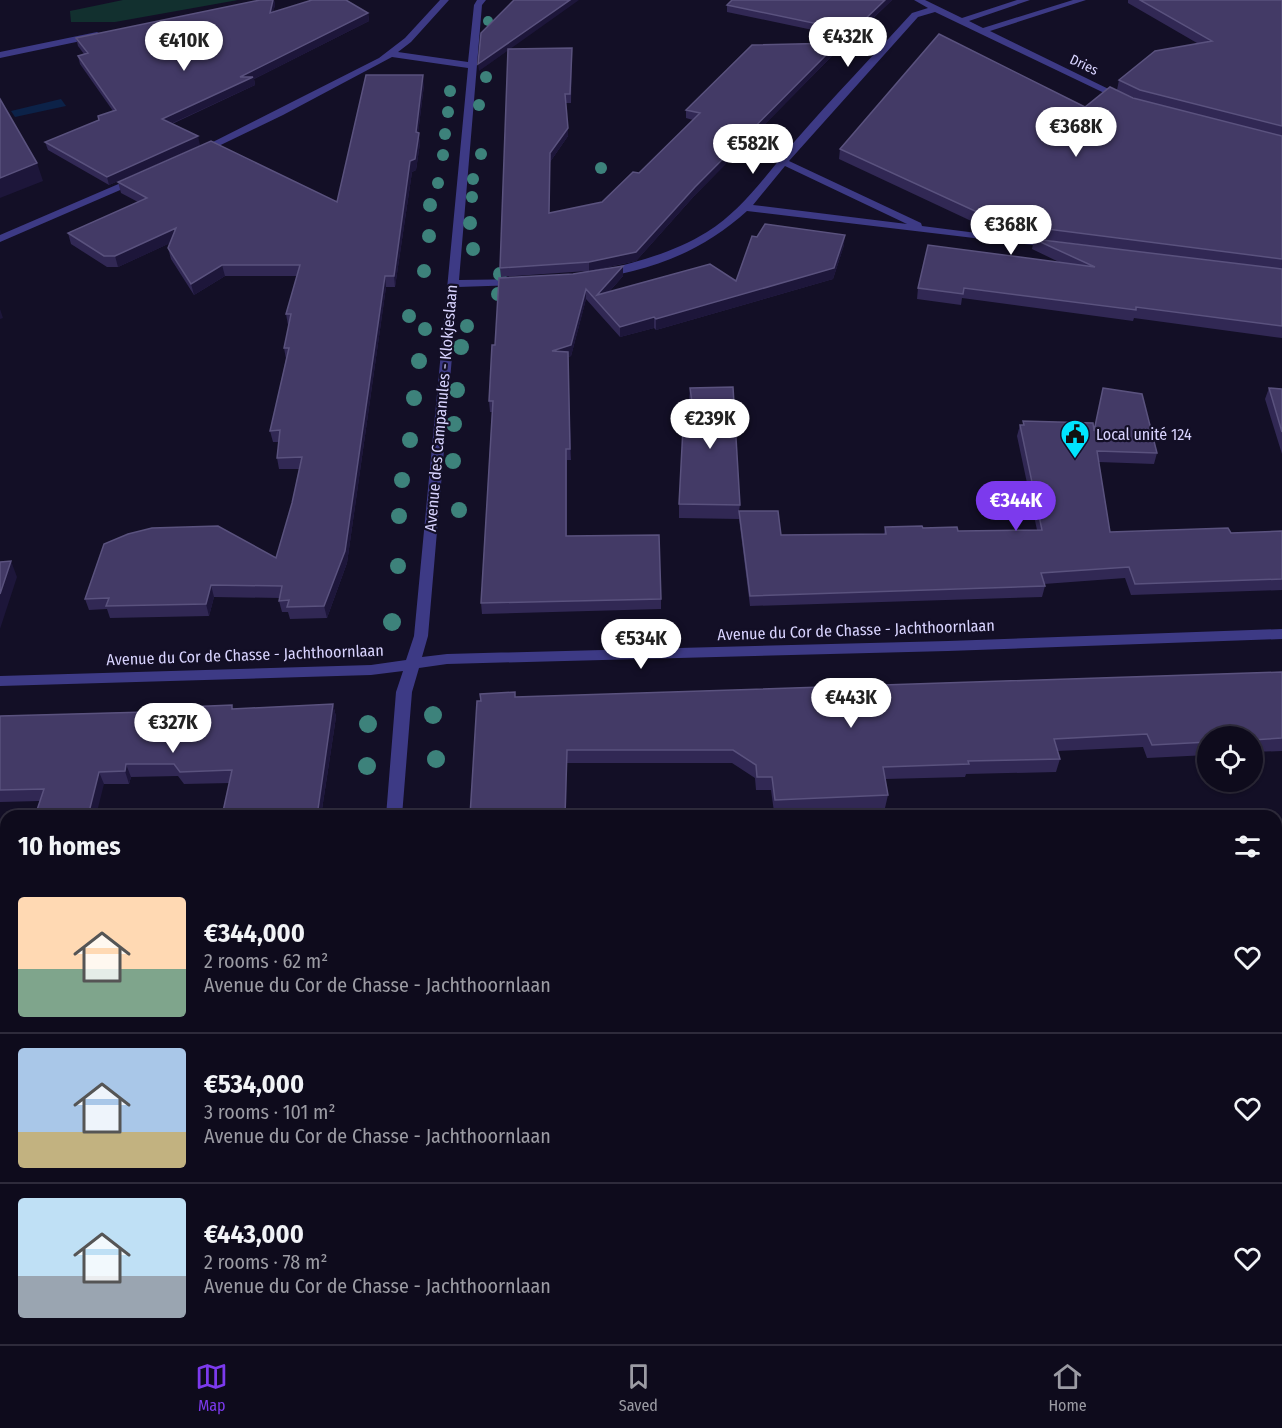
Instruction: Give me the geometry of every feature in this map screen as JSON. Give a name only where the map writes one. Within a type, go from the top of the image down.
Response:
[{"type":"street","points":[[191,155],[280,113],[391,54],[445,0]]},
{"type":"street","name":"Avenue des Campanules - Klokjeslaan","points":[[394,810],[404,692],[420,636],[478,5],[482,0]]},
{"type":"street","name":"Dries","points":[[918,0],[1134,104]]},
{"type":"street","points":[[960,21],[1026,0]]},
{"type":"street","points":[[981,31],[1082,0]]},
{"type":"street","points":[[595,274],[618,271],[663,259],[715,233],[744,207],[915,15],[935,9]]},
{"type":"street","points":[[0,55],[110,33]]},
{"type":"street","points":[[391,54],[458,65],[473,65]]},
{"type":"street","points":[[784,162],[928,230]]},
{"type":"street","points":[[0,239],[150,174]]},
{"type":"street","points":[[744,207],[1064,248]]},
{"type":"street","points":[[453,284],[531,282]]},
{"type":"street","name":"Avenue du Cor de Chasse - Jachthoornlaan","points":[[0,681],[371,670],[447,659],[948,646],[1282,634]]},
{"type":"green space","points":[[123,0],[238,0],[115,22],[71,22],[70,11]]},
{"type":"water","points":[[61,99],[66,106],[15,117],[11,111]]},
{"type":"building","points":[[260,0],[273,0],[270,13],[312,0],[346,0],[368,13],[240,77],[253,77],[162,119],[198,136],[107,177],[45,142],[99,120],[98,116],[116,110],[78,56],[88,53],[76,38]]},
{"type":"building","points":[[514,0],[570,0],[478,64],[481,33]]},
{"type":"building","points":[[732,0],[885,0],[858,26],[861,33],[727,5]]},
{"type":"building","points":[[1140,0],[1282,0],[1282,126],[1140,90],[1119,80],[1155,51],[1212,41]]},
{"type":"building","points":[[939,34],[1085,107],[1110,87],[1133,98],[1282,136],[1282,259],[1001,223],[840,149]]},
{"type":"building","points":[[838,43],[695,187],[636,252],[589,262],[500,268],[508,49],[572,48],[570,94],[565,94],[568,128],[550,153],[549,213],[602,202],[633,172],[639,173],[700,113],[686,110],[752,45]]},
{"type":"building","points":[[366,75],[423,75],[416,132],[419,133],[415,159],[410,161],[394,276],[385,276],[345,551],[324,606],[287,607],[289,600],[279,601],[282,586],[211,585],[206,604],[106,606],[109,598],[85,599],[104,544],[128,534],[152,528],[218,526],[276,558],[302,457],[277,458],[280,430],[270,431],[289,348],[284,348],[291,314],[286,314],[300,265],[222,265],[191,284],[168,248],[176,228],[115,256],[104,256],[68,233],[147,198],[118,182],[211,141],[337,202]]},
{"type":"building","points":[[0,99],[37,163],[0,178]]},
{"type":"building","points":[[765,224],[845,235],[834,268],[656,319],[654,317],[620,327],[586,289],[571,345],[552,351],[568,352],[570,449],[566,449],[566,536],[659,535],[661,599],[481,603],[493,401],[489,401],[492,345],[495,345],[499,278],[573,274],[623,266],[597,295],[710,264],[736,281],[752,236],[757,237]]},
{"type":"building","points":[[1034,239],[1282,269],[1282,326],[964,288],[963,294],[918,288],[928,245],[1095,267]]},
{"type":"building","points":[[733,387],[740,505],[679,504],[684,409],[693,409],[690,388]]},
{"type":"building","points":[[1103,388],[1142,394],[1157,453],[1097,451],[1110,532],[1228,528],[1231,533],[1282,531],[1282,579],[1135,584],[1129,567],[1041,573],[1045,586],[750,596],[739,511],[778,511],[781,535],[886,534],[885,527],[922,526],[923,528],[957,527],[958,531],[1042,530],[1020,425],[1024,425],[1023,421],[1093,423],[1094,431]]},
{"type":"building","points":[[1269,388],[1282,389],[1282,432]]},
{"type":"building","points":[[11,561],[0,594],[0,562]]},
{"type":"building","points":[[1282,672],[1282,738],[1263,739],[1263,726],[1197,726],[1197,743],[1152,745],[1147,734],[1054,739],[1060,759],[968,761],[969,764],[883,767],[888,795],[775,800],[772,777],[757,777],[756,765],[733,750],[567,750],[565,810],[470,810],[477,701],[481,701],[480,694],[515,692],[515,697]]},
{"type":"building","points":[[333,704],[318,810],[223,810],[232,770],[180,772],[174,764],[126,764],[125,771],[99,772],[90,810],[37,810],[44,789],[0,790],[0,716],[184,711],[185,707],[232,705],[232,709]]},
{"type":"place","name":"Local unité 124","points":[[1075,460]]}]
